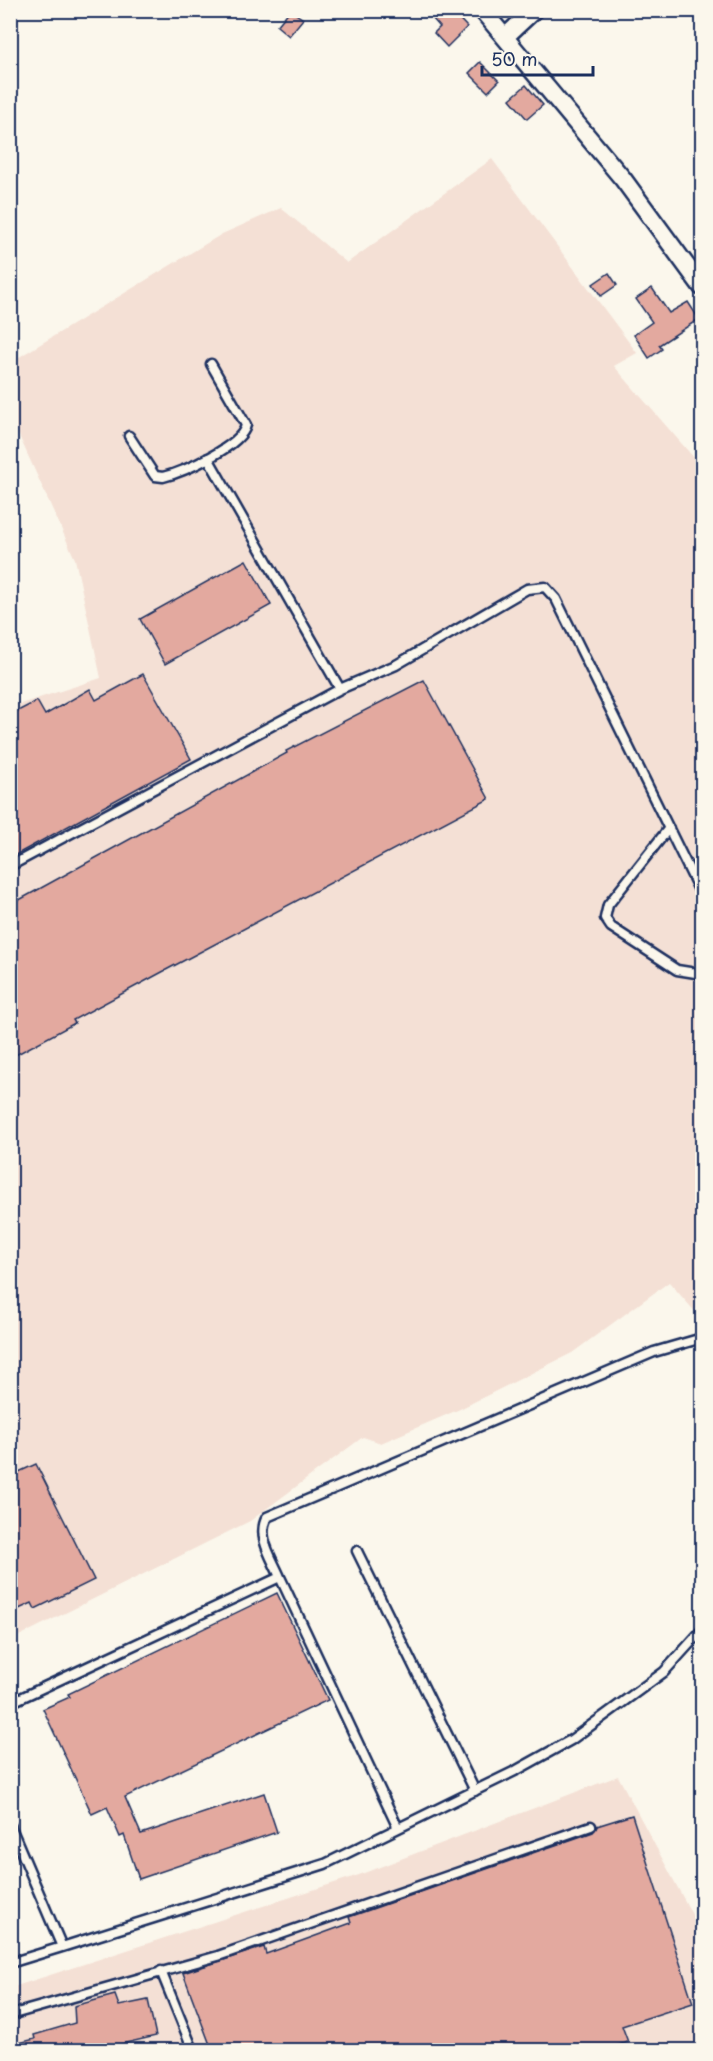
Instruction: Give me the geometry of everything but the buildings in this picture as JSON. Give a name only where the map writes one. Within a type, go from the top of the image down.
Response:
[{"type":"street","points":[[482,10],[623,179],[702,287]]},
{"type":"street","points":[[504,37],[534,10]]},
{"type":"lane","points":[[129,436],[155,476],[174,474],[207,458],[240,437],[245,432],[246,425],[212,364]]},
{"type":"lane","points":[[207,458],[340,689]]},
{"type":"lane","points":[[10,866],[340,689],[396,665],[527,589],[545,587],[556,598],[702,896]]},
{"type":"lane","points":[[669,828],[608,905],[605,918],[611,927],[677,970],[702,974]]},
{"type":"lane","points":[[398,1828],[262,1536],[262,1526],[267,1517],[654,1352],[702,1338]]},
{"type":"lane","points":[[357,1551],[475,1791]]},
{"type":"lane","points":[[10,1703],[280,1577]]},
{"type":"lane","points":[[10,1963],[325,1864],[475,1791],[571,1740],[663,1672],[702,1630]]},
{"type":"lane","points":[[10,1825],[62,1947]]},
{"type":"lane","points":[[10,2015],[218,1956],[591,1826]]},
{"type":"lane","points":[[161,1971],[193,2050]]},
{"type":"shaded area","points":[[492,159],[637,353],[614,366],[702,467],[702,1311],[698,1315],[669,1282],[572,1353],[460,1409],[381,1443],[363,1437],[250,1521],[11,1640],[11,707],[101,678],[75,559],[11,418],[11,362],[222,234],[281,208],[347,263]]},
{"type":"shaded area","points":[[618,1776],[695,1920],[702,1917],[702,2050],[11,2050],[10,1988],[359,1875]]}]
